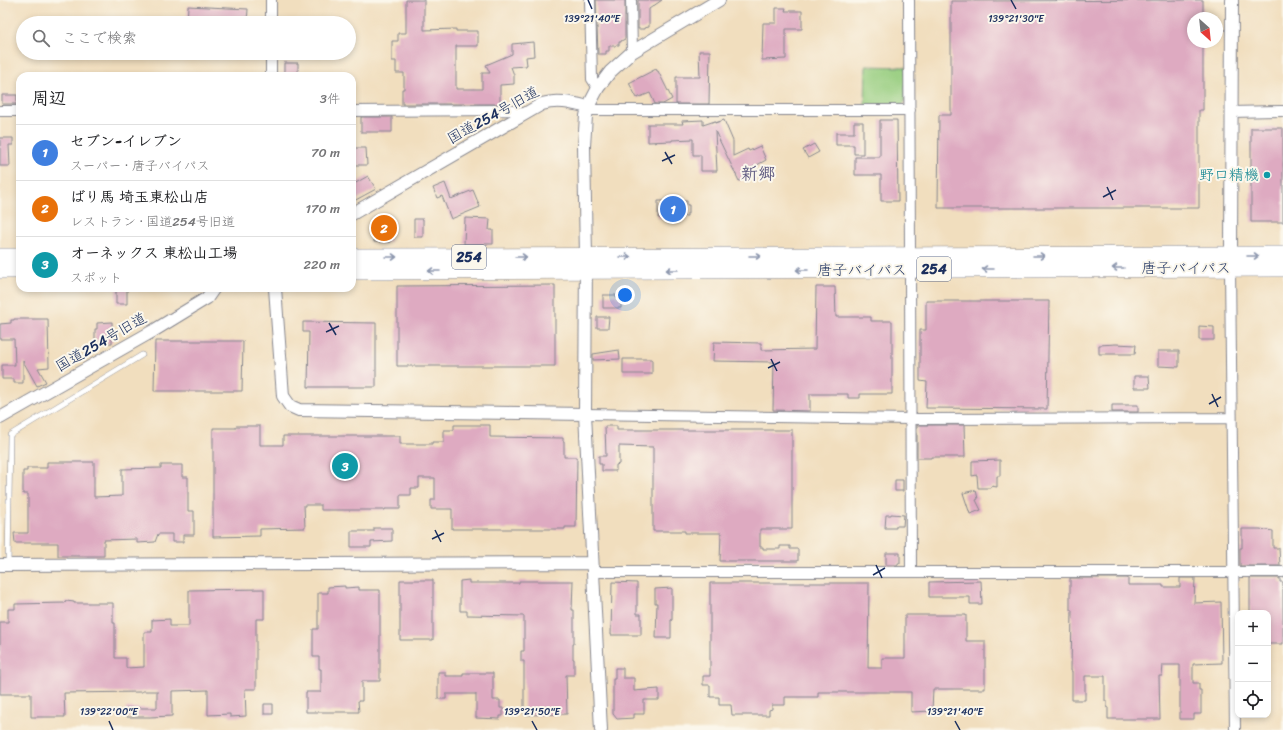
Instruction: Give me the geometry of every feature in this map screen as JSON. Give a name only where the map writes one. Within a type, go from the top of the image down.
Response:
[{"type":"highway","name":"唐子バイパス","points":[[1230,262],[1283,255]]},
{"type":"highway","points":[[0,257],[16,257]]},
{"type":"highway","name":"254","points":[[356,257],[585,264]]},
{"type":"highway","name":"唐子バイパス","points":[[585,264],[1230,262],[1283,268]]},
{"type":"highway","name":"254","points":[[356,271],[585,264]]},
{"type":"highway","points":[[0,270],[16,270]]},
{"type":"street","points":[[271,0],[271,16]]},
{"type":"street","points":[[590,0],[592,79],[598,88]]},
{"type":"street","points":[[631,0],[632,52]]},
{"type":"street","points":[[601,730],[585,414],[584,146],[588,108],[598,88],[610,72],[632,52],[719,0]]},
{"type":"street","points":[[909,0],[911,572]]},
{"type":"street","points":[[1232,0],[1230,262],[1235,730]]},
{"type":"street","points":[[271,60],[271,72]]},
{"type":"street","name":"国道254号旧道","points":[[356,212],[542,104],[558,101],[569,102],[588,108]]},
{"type":"street","points":[[588,108],[910,110]]},
{"type":"street","points":[[356,110],[510,110],[525,114]]},
{"type":"street","points":[[0,111],[16,111]]},
{"type":"street","points":[[1231,112],[1283,111]]},
{"type":"street","name":"国道254号旧道","points":[[0,418],[153,331],[207,298],[211,292]]},
{"type":"street","points":[[275,292],[283,396],[290,406],[299,410],[911,419],[1231,418]]},
{"type":"street","points":[[4,565],[592,568],[911,572],[1283,572]]},
{"type":"lane","points":[[4,565],[10,434],[142,355]]},
{"type":"green space","points":[[866,66],[906,67],[905,102],[901,106],[865,106]]},
{"type":"building","points":[[406,0],[424,0],[424,30],[456,29],[456,31],[478,31],[478,46],[456,46],[456,89],[482,89],[482,73],[490,73],[486,65],[512,54],[512,44],[533,42],[534,56],[526,57],[527,65],[511,67],[514,75],[514,84],[500,85],[500,104],[402,104],[404,73],[396,73],[396,61],[392,61],[392,41],[398,41],[398,33],[406,33]]},
{"type":"building","points":[[596,0],[625,0],[625,39],[619,42],[619,45],[609,46],[609,51],[606,51],[606,54],[598,54]]},
{"type":"building","points":[[638,0],[662,0],[649,9],[649,27],[644,29],[638,29]]},
{"type":"building","points":[[1203,0],[1203,12],[1187,12],[1187,48],[1203,48],[1203,110],[1199,110],[1199,208],[938,208],[939,115],[951,115],[951,1]]},
{"type":"building","points":[[188,6],[248,9],[248,16],[187,16]]},
{"type":"building","points":[[776,8],[786,8],[785,11],[802,11],[802,29],[786,29],[786,59],[762,60],[763,23],[776,23]]},
{"type":"building","points":[[699,51],[710,51],[709,104],[676,104],[676,77],[700,77]]},
{"type":"building","points":[[284,63],[298,63],[298,72],[284,72]]},
{"type":"building","points":[[656,69],[672,99],[663,104],[655,104],[650,93],[637,98],[629,83]]},
{"type":"building","points":[[2,95],[16,95],[16,104],[2,104]]},
{"type":"building","points":[[361,117],[392,117],[392,132],[361,132]]},
{"type":"building","points":[[703,120],[703,125],[724,120],[733,141],[733,156],[748,149],[749,151],[760,146],[766,160],[750,169],[753,175],[739,181],[715,131],[717,171],[701,171],[701,155],[693,155],[693,139],[648,142],[648,124],[683,124],[682,121]]},
{"type":"building","points":[[880,120],[897,120],[898,201],[881,201],[881,175],[855,175],[855,157],[880,157]]},
{"type":"building","points":[[854,122],[863,122],[863,154],[854,154],[854,145],[836,145],[836,133],[854,133]]},
{"type":"building","name":"野口精機","points":[[1251,128],[1283,128],[1283,222],[1251,222]]},
{"type":"building","points":[[0,138],[13,138],[13,145],[9,145],[10,166],[0,166]]},
{"type":"building","points":[[814,144],[819,152],[808,158],[803,150]]},
{"type":"building","points":[[356,148],[366,148],[367,165],[356,165]]},
{"type":"building","points":[[368,176],[376,189],[356,200],[356,183]]},
{"type":"building","points":[[445,183],[451,199],[473,190],[480,207],[451,219],[442,196],[437,198],[433,188]]},
{"type":"building","points":[[658,201],[687,201],[687,205],[689,205],[689,213],[687,213],[687,216],[658,218]]},
{"type":"building","points":[[374,216],[390,217],[390,242],[374,242]]},
{"type":"building","points":[[465,218],[490,219],[489,230],[493,230],[493,244],[464,244]]},
{"type":"building","points":[[414,219],[423,219],[423,237],[414,237]]},
{"type":"building","points":[[555,285],[555,366],[397,366],[397,286]]},
{"type":"building","points":[[816,287],[835,287],[836,317],[871,317],[871,321],[892,321],[892,394],[860,394],[860,398],[848,398],[848,394],[810,394],[810,411],[773,410],[774,362],[713,361],[714,342],[761,343],[761,350],[815,349]]},
{"type":"building","points":[[116,292],[127,292],[127,304],[116,304]]},
{"type":"building","points":[[603,295],[616,295],[616,297],[621,297],[621,308],[603,308]]},
{"type":"building","points":[[926,301],[1049,301],[1047,409],[926,408],[927,382],[920,381],[920,330],[926,330]]},
{"type":"building","points":[[597,317],[609,317],[608,328],[597,328]]},
{"type":"building","points":[[48,319],[49,367],[38,368],[46,382],[37,386],[23,361],[23,383],[14,383],[14,379],[2,379],[2,365],[15,365],[14,339],[0,339],[0,324],[11,323],[11,320]]},
{"type":"building","points":[[112,322],[112,343],[98,344],[97,339],[95,339],[95,329],[97,329],[97,323]]},
{"type":"building","points":[[303,322],[376,323],[376,387],[308,387],[309,332],[303,332]]},
{"type":"building","points":[[1199,326],[1214,327],[1214,340],[1199,340]]},
{"type":"building","points":[[155,341],[243,341],[242,391],[154,391]]},
{"type":"building","points":[[1099,345],[1136,345],[1135,354],[1099,354]]},
{"type":"building","points":[[619,350],[620,359],[593,360],[593,354]]},
{"type":"building","points":[[1158,351],[1179,351],[1179,367],[1158,366]]},
{"type":"building","points":[[623,359],[652,359],[652,374],[623,374]]},
{"type":"building","points":[[1134,376],[1149,376],[1150,388],[1134,388]]},
{"type":"building","points":[[1112,405],[1138,405],[1138,412],[1112,412]]},
{"type":"building","points":[[454,425],[490,425],[490,437],[563,438],[564,457],[577,457],[576,527],[565,527],[565,529],[452,529],[452,509],[431,509],[431,500],[435,500],[435,478],[419,478],[419,488],[411,488],[411,495],[400,495],[400,509],[321,510],[321,505],[304,505],[305,528],[260,529],[260,536],[213,537],[213,428],[260,426],[260,445],[283,445],[283,436],[400,436],[400,444],[432,444],[432,442],[444,442],[444,430],[454,430]]},
{"type":"building","points":[[917,425],[964,425],[965,457],[917,458]]},
{"type":"building","points":[[605,426],[617,426],[617,430],[792,430],[792,529],[760,529],[760,547],[763,547],[763,549],[780,549],[780,546],[790,546],[790,549],[798,549],[798,561],[720,561],[721,533],[653,531],[653,447],[619,446],[619,464],[616,465],[616,471],[602,471],[602,464],[599,464],[599,456],[606,456]]},
{"type":"building","points":[[1000,460],[1000,476],[997,476],[997,487],[991,486],[991,488],[978,488],[977,475],[972,476],[972,461]]},
{"type":"building","points":[[47,462],[94,462],[94,497],[122,496],[122,469],[161,468],[161,465],[182,465],[182,477],[188,477],[188,511],[194,511],[194,535],[183,535],[183,542],[172,542],[172,534],[158,534],[155,542],[137,543],[137,539],[104,540],[104,556],[58,556],[58,543],[15,543],[14,533],[28,533],[28,494],[23,494],[23,471],[27,471],[27,468],[47,468]]},
{"type":"building","points":[[895,480],[903,480],[903,491],[895,491]]},
{"type":"building","points":[[976,490],[978,499],[976,500],[981,510],[970,514],[963,493]]},
{"type":"building","points":[[886,515],[904,515],[903,526],[896,526],[896,528],[885,528]]},
{"type":"building","points":[[374,528],[392,528],[392,541],[371,542],[371,547],[351,547],[351,531],[374,531]]},
{"type":"building","points":[[1242,529],[1273,531],[1273,548],[1279,548],[1280,566],[1240,566]]},
{"type":"building","points":[[886,553],[900,553],[900,563],[898,563],[898,565],[886,565]]},
{"type":"building","points":[[1070,578],[1128,578],[1128,585],[1163,585],[1163,587],[1180,587],[1180,578],[1195,578],[1194,603],[1221,602],[1222,663],[1193,664],[1193,683],[1199,683],[1199,690],[1201,690],[1201,714],[1194,714],[1194,719],[1180,719],[1180,665],[1163,665],[1162,676],[1159,676],[1160,719],[1108,719],[1107,701],[1105,701],[1105,676],[1085,676],[1085,700],[1072,700],[1072,610],[1070,610]]},
{"type":"building","points":[[1250,578],[1280,578],[1280,582],[1283,582],[1283,644],[1271,644],[1271,610],[1250,610]]},
{"type":"building","points":[[400,580],[433,580],[433,640],[400,640]]},
{"type":"building","points":[[469,580],[469,583],[573,581],[572,610],[574,610],[574,675],[566,675],[567,714],[524,715],[524,661],[521,661],[521,651],[524,651],[524,616],[467,615],[467,611],[460,611],[460,581]]},
{"type":"building","points":[[981,581],[982,604],[970,604],[970,597],[929,597],[929,582]]},
{"type":"building","points":[[612,582],[637,583],[637,614],[641,614],[641,635],[611,635]]},
{"type":"building","points":[[710,583],[869,583],[868,668],[882,668],[882,658],[905,658],[905,615],[966,615],[966,641],[985,641],[985,689],[933,689],[932,711],[911,712],[911,692],[818,692],[818,697],[785,697],[785,705],[772,705],[772,709],[769,710],[769,715],[732,715],[731,705],[719,705],[719,697],[710,697],[710,685],[703,685],[703,676],[710,676]]},
{"type":"building","points":[[345,586],[345,588],[359,587],[359,590],[380,590],[380,681],[362,681],[362,701],[358,701],[359,712],[306,712],[306,692],[321,692],[321,669],[319,669],[319,657],[313,657],[313,629],[318,629],[318,593],[328,593],[328,587]]},
{"type":"building","points":[[672,588],[671,638],[656,638],[657,603],[655,603],[655,589]]},
{"type":"building","points":[[264,589],[264,619],[256,619],[256,689],[245,689],[246,716],[230,717],[230,714],[208,715],[208,690],[172,691],[172,716],[150,717],[127,717],[126,708],[157,708],[157,691],[64,693],[65,717],[31,717],[31,694],[0,694],[0,622],[8,622],[8,609],[15,609],[15,604],[65,603],[66,601],[74,603],[113,603],[113,623],[115,623],[115,658],[126,658],[126,668],[144,667],[144,632],[152,632],[152,620],[170,619],[170,626],[189,626],[189,590]]},
{"type":"building","points":[[615,668],[623,668],[623,678],[634,678],[634,691],[659,689],[659,700],[644,700],[644,714],[634,714],[634,718],[617,719],[613,714],[613,679],[615,679]]},
{"type":"building","points":[[438,672],[445,672],[445,676],[463,676],[463,673],[493,673],[493,700],[500,700],[500,708],[503,708],[503,716],[500,716],[500,719],[476,718],[476,694],[446,694],[446,699],[438,699]]},
{"type":"building","points":[[264,704],[273,704],[273,714],[264,714]]},
{"type":"place","name":"野口精機","points":[[1267,175]]},
{"type":"place","name":"セブン-イレブン","points":[[673,209]]},
{"type":"place","name":"ばり馬 埼玉東松山店","points":[[384,228]]},
{"type":"place","name":"オーネックス 東松山工場","points":[[345,466]]},
{"type":"district","name":"新郷","points":[[758,173]]}]
